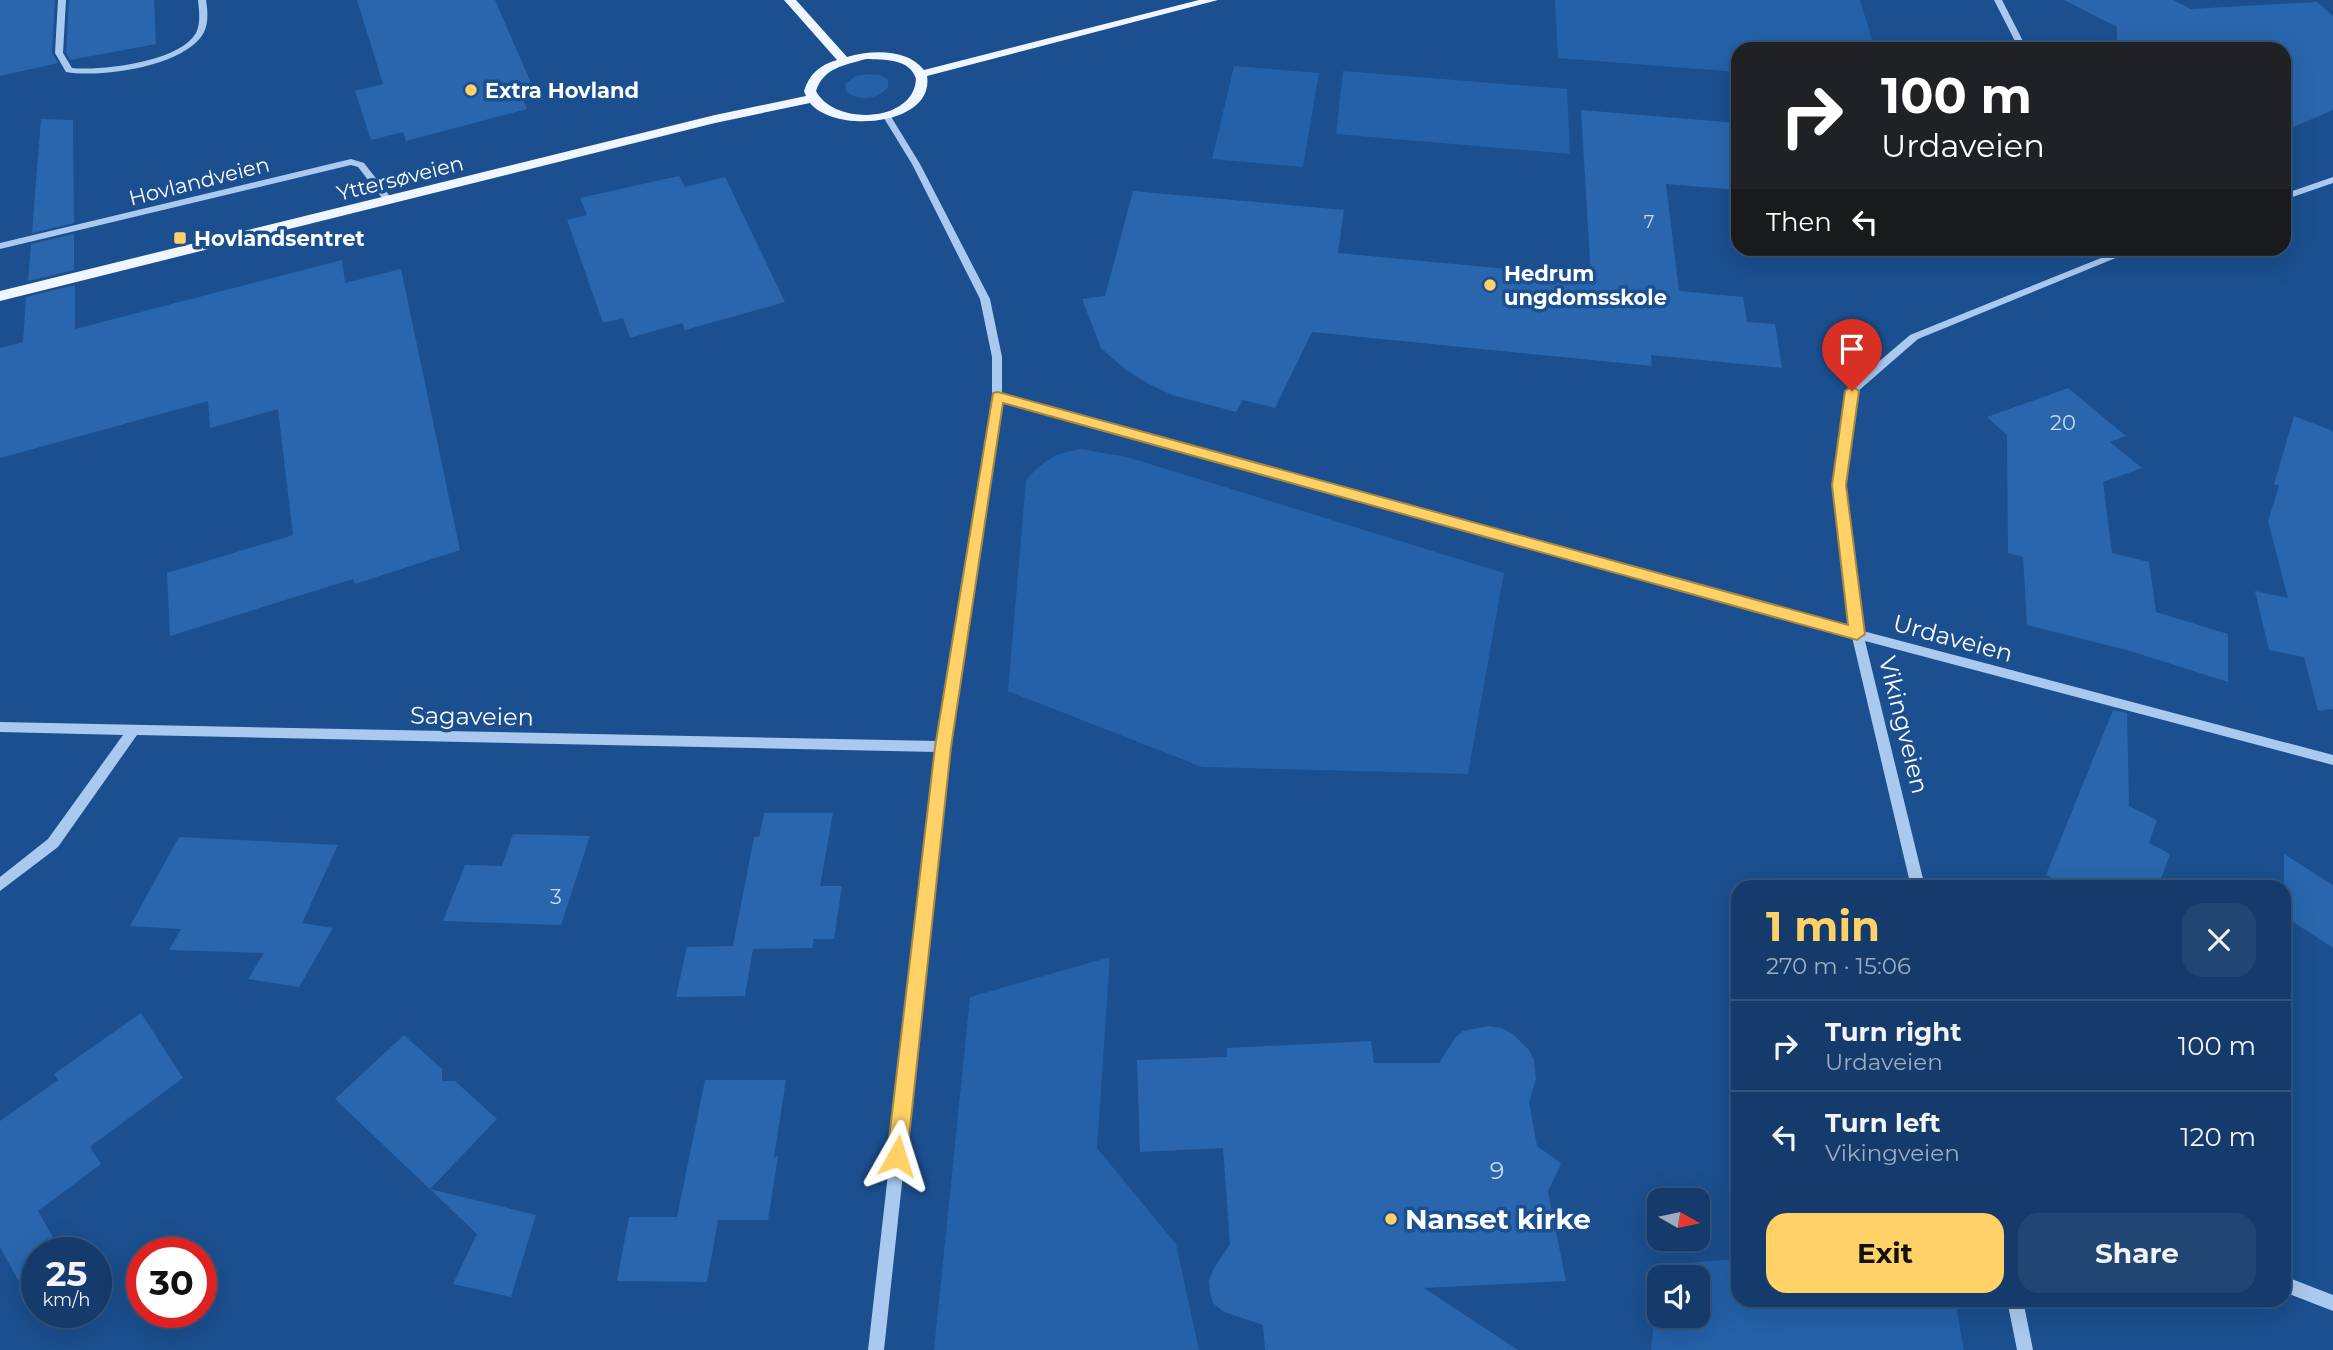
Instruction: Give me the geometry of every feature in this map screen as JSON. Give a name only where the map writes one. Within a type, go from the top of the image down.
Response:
[{"type":"main road","points":[[790,0],[843,59]]},
{"type":"main road","points":[[921,74],[1212,0]]},
{"type":"main road","points":[[866,55],[890,56],[910,63],[921,74],[923,85],[918,97],[905,107],[886,115],[863,119],[840,117],[821,110],[810,99],[808,88],[814,77],[826,67],[843,59],[866,55]]},
{"type":"main road","name":"Yttersøveien","points":[[0,296],[715,119],[810,99]]},
{"type":"street","points":[[62,0],[59,53],[69,70],[88,74],[139,65],[180,51],[197,37],[204,12],[202,0]]},
{"type":"street","points":[[1998,0],[2019,42]]},
{"type":"street","points":[[876,1350],[943,747],[998,396],[998,357],[985,299],[916,164],[886,115]]},
{"type":"street","name":"Hovlandveien","points":[[0,246],[351,162],[361,165],[389,201]]},
{"type":"street","points":[[2291,195],[2333,180]]},
{"type":"street","name":"Vikingveien","points":[[1916,880],[1857,634],[1839,485],[1852,391],[1914,337],[2110,256]]},
{"type":"street","name":"Urdaveien","points":[[998,396],[1857,634],[2333,760]]},
{"type":"street","name":"Sagaveien","points":[[0,727],[132,732],[943,747]]},
{"type":"street","points":[[0,885],[53,843],[132,732]]},
{"type":"street","points":[[2291,1287],[2333,1303]]},
{"type":"street","points":[[2016,1307],[2025,1350]]},
{"type":"shaded area","points":[[1555,0],[1860,0],[1873,42],[1731,42],[1731,71],[1558,58]]},
{"type":"shaded area","points":[[1234,66],[1319,73],[1303,167],[1212,159]]},
{"type":"shaded area","points":[[1343,71],[1567,89],[1570,154],[1336,134]]},
{"type":"shaded area","points":[[880,75],[888,80],[888,87],[879,95],[868,98],[856,97],[846,91],[845,84],[856,76]]},
{"type":"shaded area","points":[[1081,449],[1127,457],[1504,573],[1468,774],[1202,767],[1008,691],[1026,480],[1050,458]]},
{"type":"shaded area","points":[[1110,957],[1097,1148],[1176,1244],[1199,1350],[934,1350],[970,997]]},
{"type":"shaded area","points":[[1731,1260],[1731,1307],[1956,1307],[1964,1350],[1651,1350],[1653,1328],[1710,1328],[1710,1265],[1660,1265]]},
{"type":"building","points":[[0,0],[55,0],[52,53],[58,63],[0,76]]},
{"type":"building","points":[[69,0],[154,0],[156,44],[70,60],[66,52]]},
{"type":"building","points":[[357,0],[495,0],[535,92],[521,96],[527,109],[406,141],[403,132],[371,140],[355,91],[383,84]]},
{"type":"building","points":[[2064,0],[2173,0],[2191,9],[2317,2],[2333,16],[2333,110],[2291,128],[2291,42],[2117,42],[2117,27]]},
{"type":"building","points":[[1581,110],[1731,122],[1731,189],[1666,184],[1679,291],[1743,297],[1747,322],[1775,324],[1782,368],[1651,355],[1652,366],[1312,332],[1275,408],[1243,400],[1236,412],[1172,395],[1126,370],[1101,348],[1082,299],[1105,296],[1133,191],[1344,210],[1338,253],[1591,277]]},
{"type":"building","points":[[41,119],[73,120],[74,223],[32,233]]},
{"type":"building","points":[[679,176],[685,187],[725,177],[785,302],[685,330],[682,323],[630,338],[623,318],[603,323],[567,220],[587,215],[580,198]]},
{"type":"building","points":[[74,234],[74,270],[28,281],[31,244]]},
{"type":"building","points":[[342,260],[345,283],[401,269],[460,550],[355,584],[353,579],[170,636],[167,573],[293,535],[278,409],[210,428],[208,401],[0,458],[0,348],[23,342],[26,297],[75,285],[75,329]]},
{"type":"building","points":[[2068,388],[2126,436],[2110,442],[2142,468],[2103,482],[2112,553],[2149,562],[2156,612],[2228,634],[2228,682],[2130,651],[2027,625],[2023,557],[2008,553],[2007,435],[1987,417]]},
{"type":"building","points":[[2294,416],[2333,431],[2333,709],[2318,711],[2304,657],[2269,650],[2255,591],[2288,598],[2268,521],[2279,486],[2274,484]]},
{"type":"building","points":[[2113,710],[2127,713],[2129,806],[2157,820],[2149,843],[2170,854],[2161,880],[2055,880],[2046,875]]},
{"type":"building","points":[[764,813],[833,813],[820,886],[842,886],[834,939],[814,939],[812,948],[753,949],[745,996],[676,997],[687,947],[733,946],[754,837],[759,837]]},
{"type":"building","points":[[513,834],[590,836],[561,925],[443,921],[465,865],[502,866]]},
{"type":"building","points":[[179,837],[338,845],[302,923],[333,928],[299,987],[248,979],[264,953],[169,950],[181,929],[130,926]]},
{"type":"building","points":[[2284,854],[2333,885],[2333,948],[2291,921],[2291,880],[2284,880]]},
{"type":"building","points":[[141,1013],[183,1078],[90,1147],[101,1164],[38,1211],[53,1237],[21,1237],[21,1278],[18,1280],[0,1247],[0,1121],[58,1080],[54,1074]]},
{"type":"building","name":"Nanset kirke","points":[[1489,1026],[1513,1034],[1529,1050],[1534,1060],[1536,1079],[1529,1102],[1537,1146],[1561,1163],[1548,1192],[1566,1281],[1424,1288],[1518,1350],[1265,1350],[1263,1325],[1224,1312],[1213,1303],[1210,1293],[1209,1280],[1213,1270],[1230,1244],[1223,1148],[1140,1152],[1137,1060],[1227,1057],[1227,1048],[1371,1041],[1374,1063],[1439,1063],[1455,1038],[1463,1031]]},
{"type":"building","points":[[404,1035],[442,1069],[442,1081],[455,1081],[497,1119],[430,1189],[536,1215],[511,1297],[453,1284],[477,1234],[335,1099]]},
{"type":"building","points":[[705,1080],[786,1080],[768,1220],[718,1220],[707,1282],[617,1281],[629,1217],[677,1217]]},
{"type":"place","name":"Extra Hovland","points":[[471,90]]},
{"type":"place","name":"Hovlandsentret","points":[[180,238]]},
{"type":"place","name":"Hedrum ungdomsskole","points":[[1490,285]]},
{"type":"place","name":"Nanset kirke","points":[[1391,1219]]},
{"type":"route","points":[[897,1156],[943,747],[998,396],[1857,634],[1839,485],[1852,391]]}]
